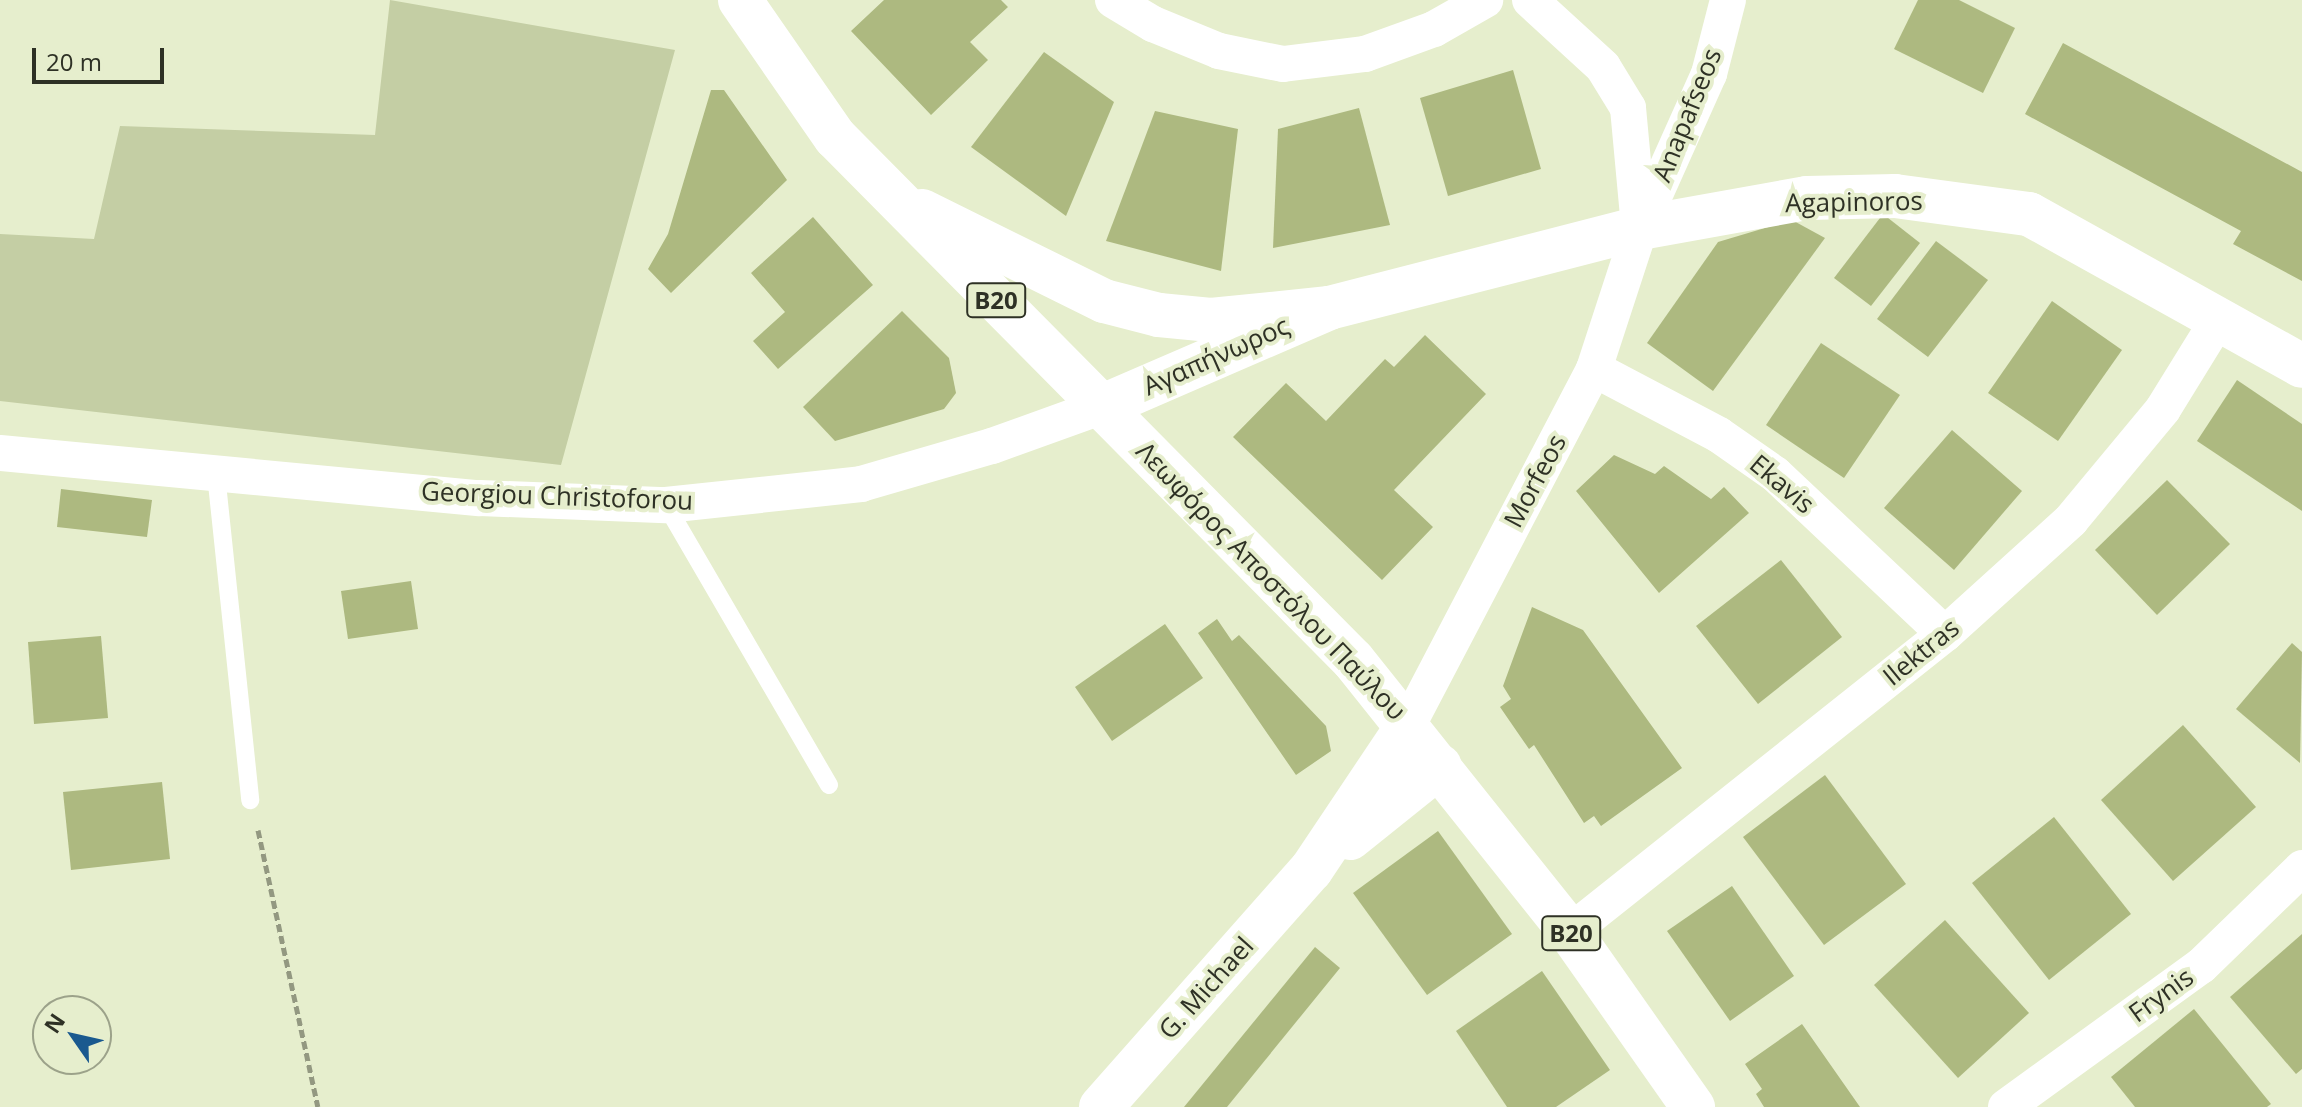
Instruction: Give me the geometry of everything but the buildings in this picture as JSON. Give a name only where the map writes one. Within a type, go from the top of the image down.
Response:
[{"type":"main road","name":"B20","points":[[736,1],[835,137],[888,194],[1103,406]]},
{"type":"main road","points":[[888,194],[1118,304],[1211,320],[1329,308]]},
{"type":"main road","name":"Agapinoros","points":[[1329,308],[1640,228],[1807,198],[1895,196],[1958,202],[2029,214],[2302,366]]},
{"type":"main road","name":"Αγαπήνωρος","points":[[1103,406],[1329,308]]},
{"type":"main road","name":"Λεωφόρος Αποστόλου Παύλου","points":[[1103,406],[1353,660],[1408,725],[1570,932],[1678,1102]]},
{"type":"main road","name":"G. Michael","points":[[1101,1107],[1311,870],[1408,725]]},
{"type":"main road","name":"G. Michael","points":[[1311,870],[1440,766]]},
{"type":"street","points":[[1113,0],[1153,24],[1219,51],[1283,64],[1365,54],[1434,29],[1485,0]]},
{"type":"street","points":[[1530,0],[1603,67],[1628,108],[1640,228]]},
{"type":"street","name":"Anapafseos","points":[[1640,228],[1709,74],[1728,0]]},
{"type":"street","name":"Morfeos","points":[[1408,725],[1594,369],[1640,228]]},
{"type":"street","name":"Ilektras","points":[[1570,932],[1945,634],[2071,520],[2163,409],[2218,320]]},
{"type":"street","name":"Ekavis","points":[[1594,369],[1719,435],[1775,474],[1945,634]]},
{"type":"street","name":"Georgiou Christoforou","points":[[0,453],[480,498],[666,505],[861,484],[992,446],[1103,406]]},
{"type":"street","name":"Frynis","points":[[2006,1107],[2201,966],[2302,868]]},
{"type":"lane","points":[[216,474],[250,800]]},
{"type":"lane","points":[[666,505],[829,785]]},
{"type":"path","points":[[250,800],[318,1107]]},
{"type":"green space","points":[[390,0],[675,50],[561,465],[0,401],[0,234],[94,239],[120,126],[375,135]]}]
